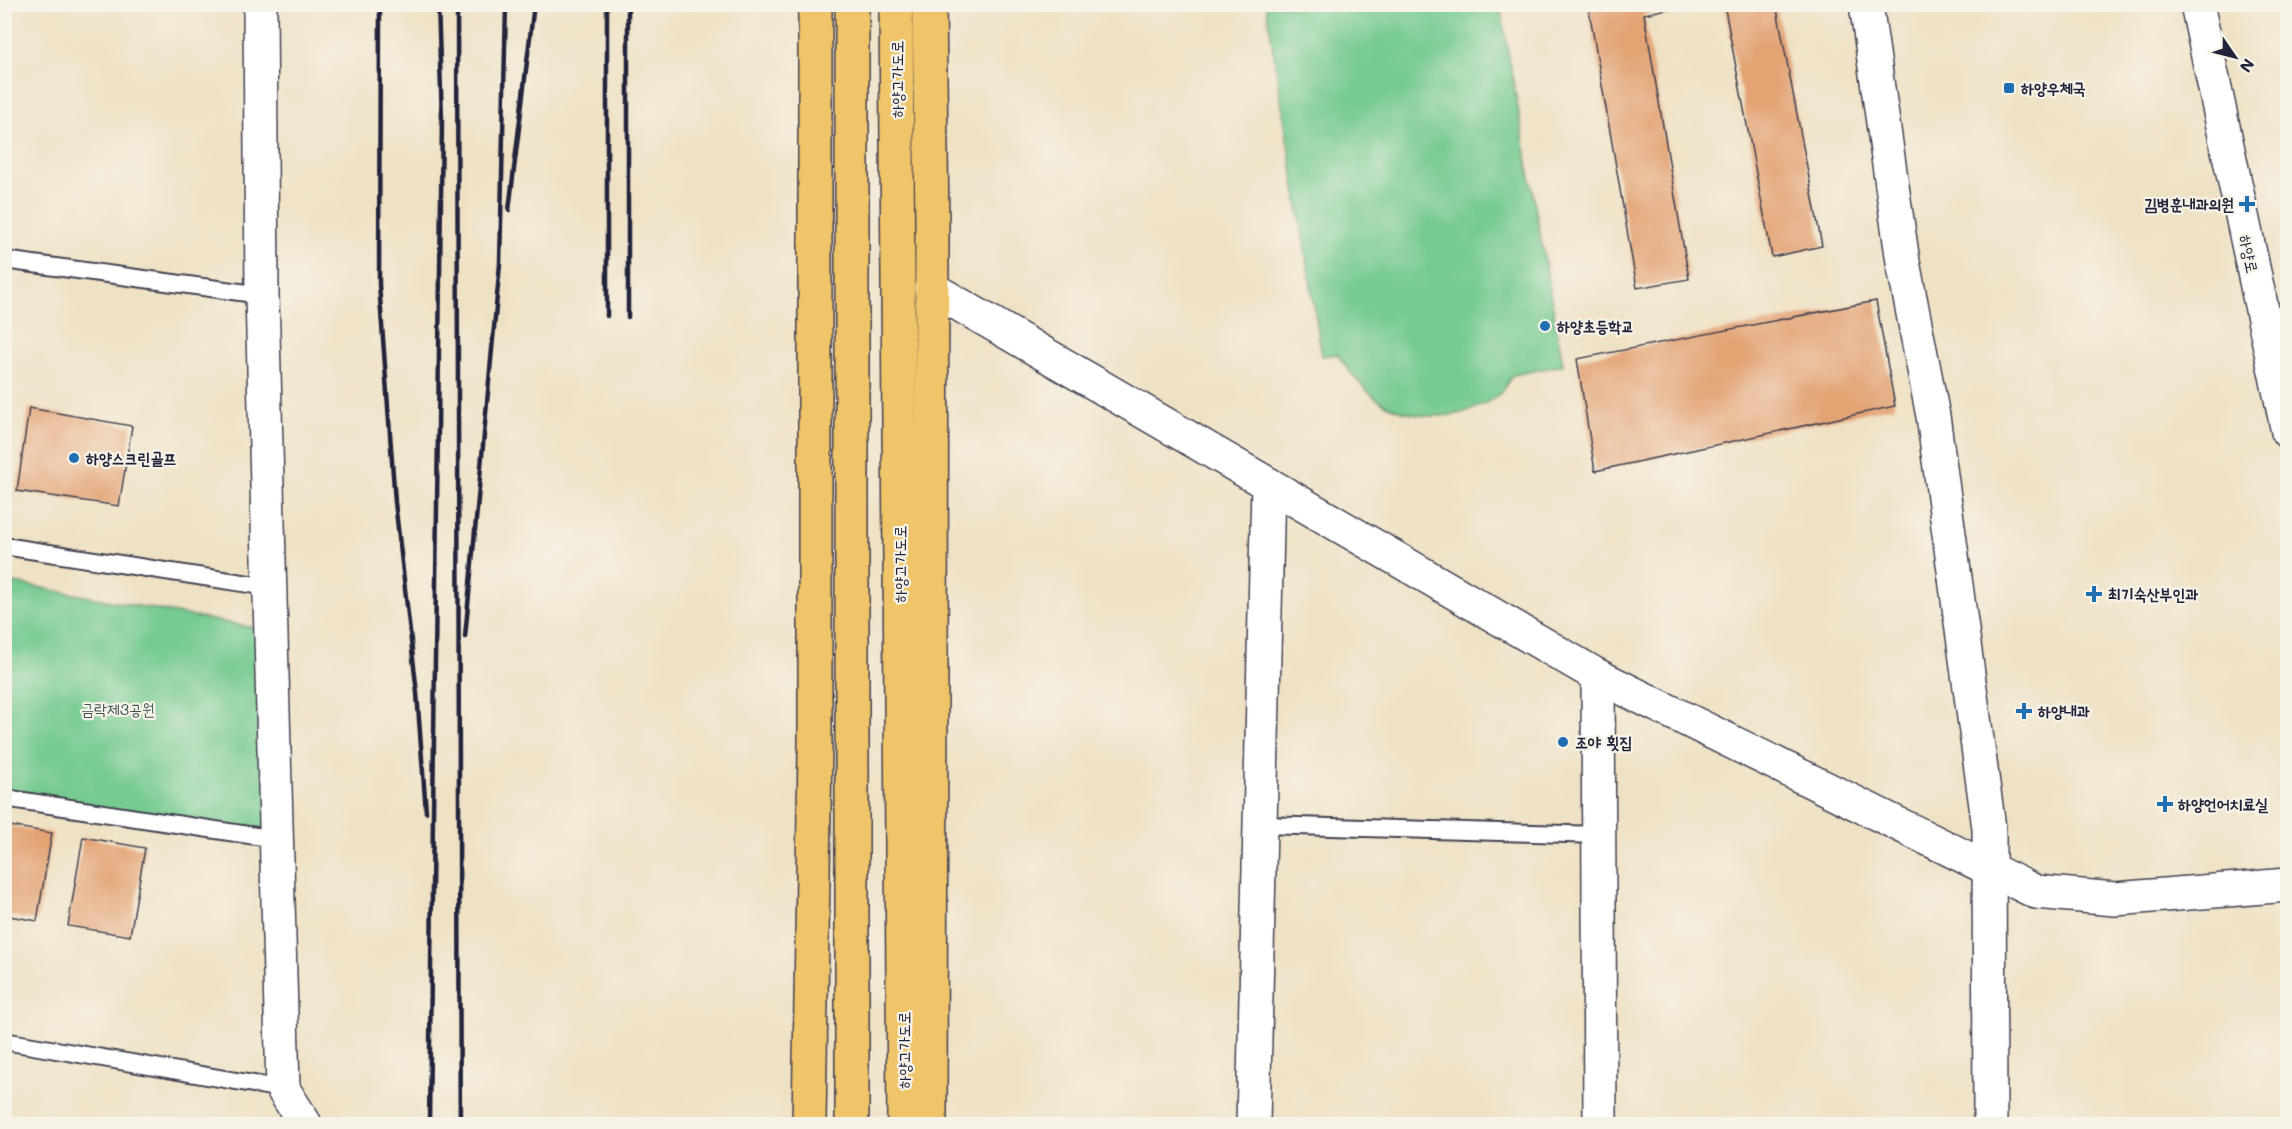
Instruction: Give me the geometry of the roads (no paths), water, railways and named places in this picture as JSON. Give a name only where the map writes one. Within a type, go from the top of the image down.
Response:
[{"type":"main road","points":[[809,1125],[815,750],[815,4]]},
{"type":"main road","points":[[852,4],[852,1125]]},
{"type":"main road","name":"하양고가도로","points":[[896,4],[904,1125]]},
{"type":"main road","points":[[929,4],[932,288],[930,1125]]},
{"type":"street","points":[[260,4],[262,295],[283,1089],[305,1125]]},
{"type":"street","points":[[1866,4],[1903,262],[1933,416],[1989,828],[1990,1125]]},
{"type":"street","name":"하양로","points":[[2197,4],[2288,432]]},
{"type":"street","points":[[932,288],[1598,675],[2036,892],[2115,899],[2288,885]]},
{"type":"street","points":[[1253,1125],[1268,484]]},
{"type":"street","points":[[1598,675],[1600,1125]]},
{"type":"lane","points":[[4,260],[262,295]]},
{"type":"lane","points":[[4,546],[269,587]]},
{"type":"lane","points":[[4,798],[276,839]]},
{"type":"lane","points":[[1260,825],[1599,835]]},
{"type":"lane","points":[[4,1041],[283,1089]]},
{"type":"railway","points":[[380,4],[379,284],[395,502],[417,693],[426,812]]},
{"type":"railway","points":[[429,1124],[442,119],[438,4]]},
{"type":"railway","points":[[457,4],[460,1124]]},
{"type":"railway","points":[[465,637],[500,264],[506,4]]},
{"type":"railway","points":[[509,210],[534,4]]},
{"type":"railway","points":[[607,4],[607,316]]},
{"type":"railway","points":[[628,4],[628,317]]},
{"type":"place","name":"하양우체국","points":[[2009,88]]},
{"type":"place","name":"김병훈내과의원","points":[[2247,204]]},
{"type":"place","name":"하양초등학교","points":[[1545,326]]},
{"type":"place","name":"하양스크린골프","points":[[74,458]]},
{"type":"place","name":"최기숙산부인과","points":[[2094,594]]},
{"type":"place","name":"하양내과","points":[[2024,711]]},
{"type":"place","name":"조야 횟집","points":[[1563,742]]},
{"type":"place","name":"하양언어치료실","points":[[2165,804]]},
{"type":"park label","name":"금락제3공원","points":[[118,709]]}]
